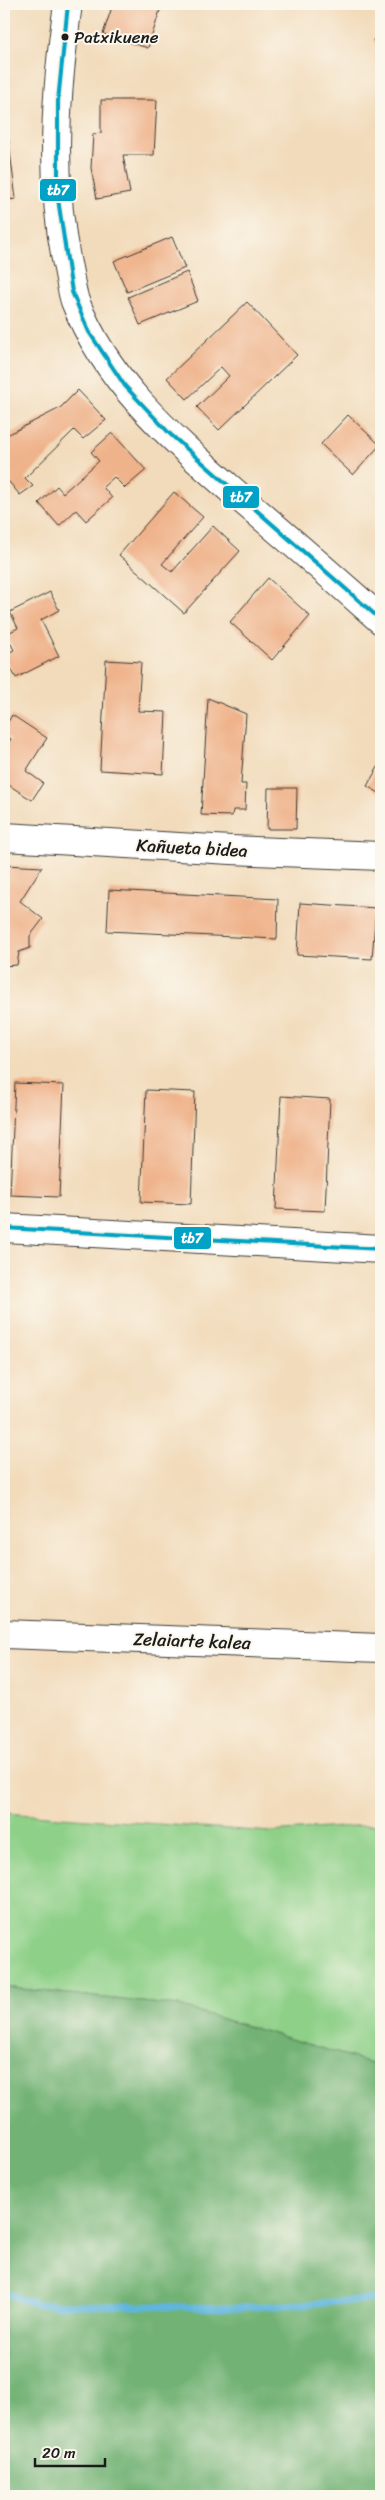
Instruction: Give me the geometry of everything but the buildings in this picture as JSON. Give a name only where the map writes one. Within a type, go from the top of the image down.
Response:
[{"type":"street","points":[[68,4],[60,60],[57,152],[60,232],[75,300],[99,351],[131,395],[164,430],[381,620]]},
{"type":"street","name":"Kañueta bidea","points":[[4,837],[230,850],[381,856]]},
{"type":"street","points":[[4,1228],[381,1249]]},
{"type":"street","name":"Zelaiarte kalea","points":[[4,1634],[381,1648]]},
{"type":"green space","points":[[4,1813],[271,1832],[381,1824],[381,2066],[179,2006],[4,1987]]},
{"type":"green space","points":[[4,1987],[179,2006],[381,2066],[381,2496],[4,2496]]},
{"type":"waterway","points":[[4,2293],[37,2304],[234,2308],[381,2299]]},
{"type":"transit line","name":"tb7","points":[[68,4],[58,101],[58,199],[72,292],[89,332],[125,386],[170,434],[381,620]]},
{"type":"transit line","name":"tb7","points":[[4,1228],[381,1249]]},
{"type":"place","name":"Patxikuene","points":[[65,37]]}]
